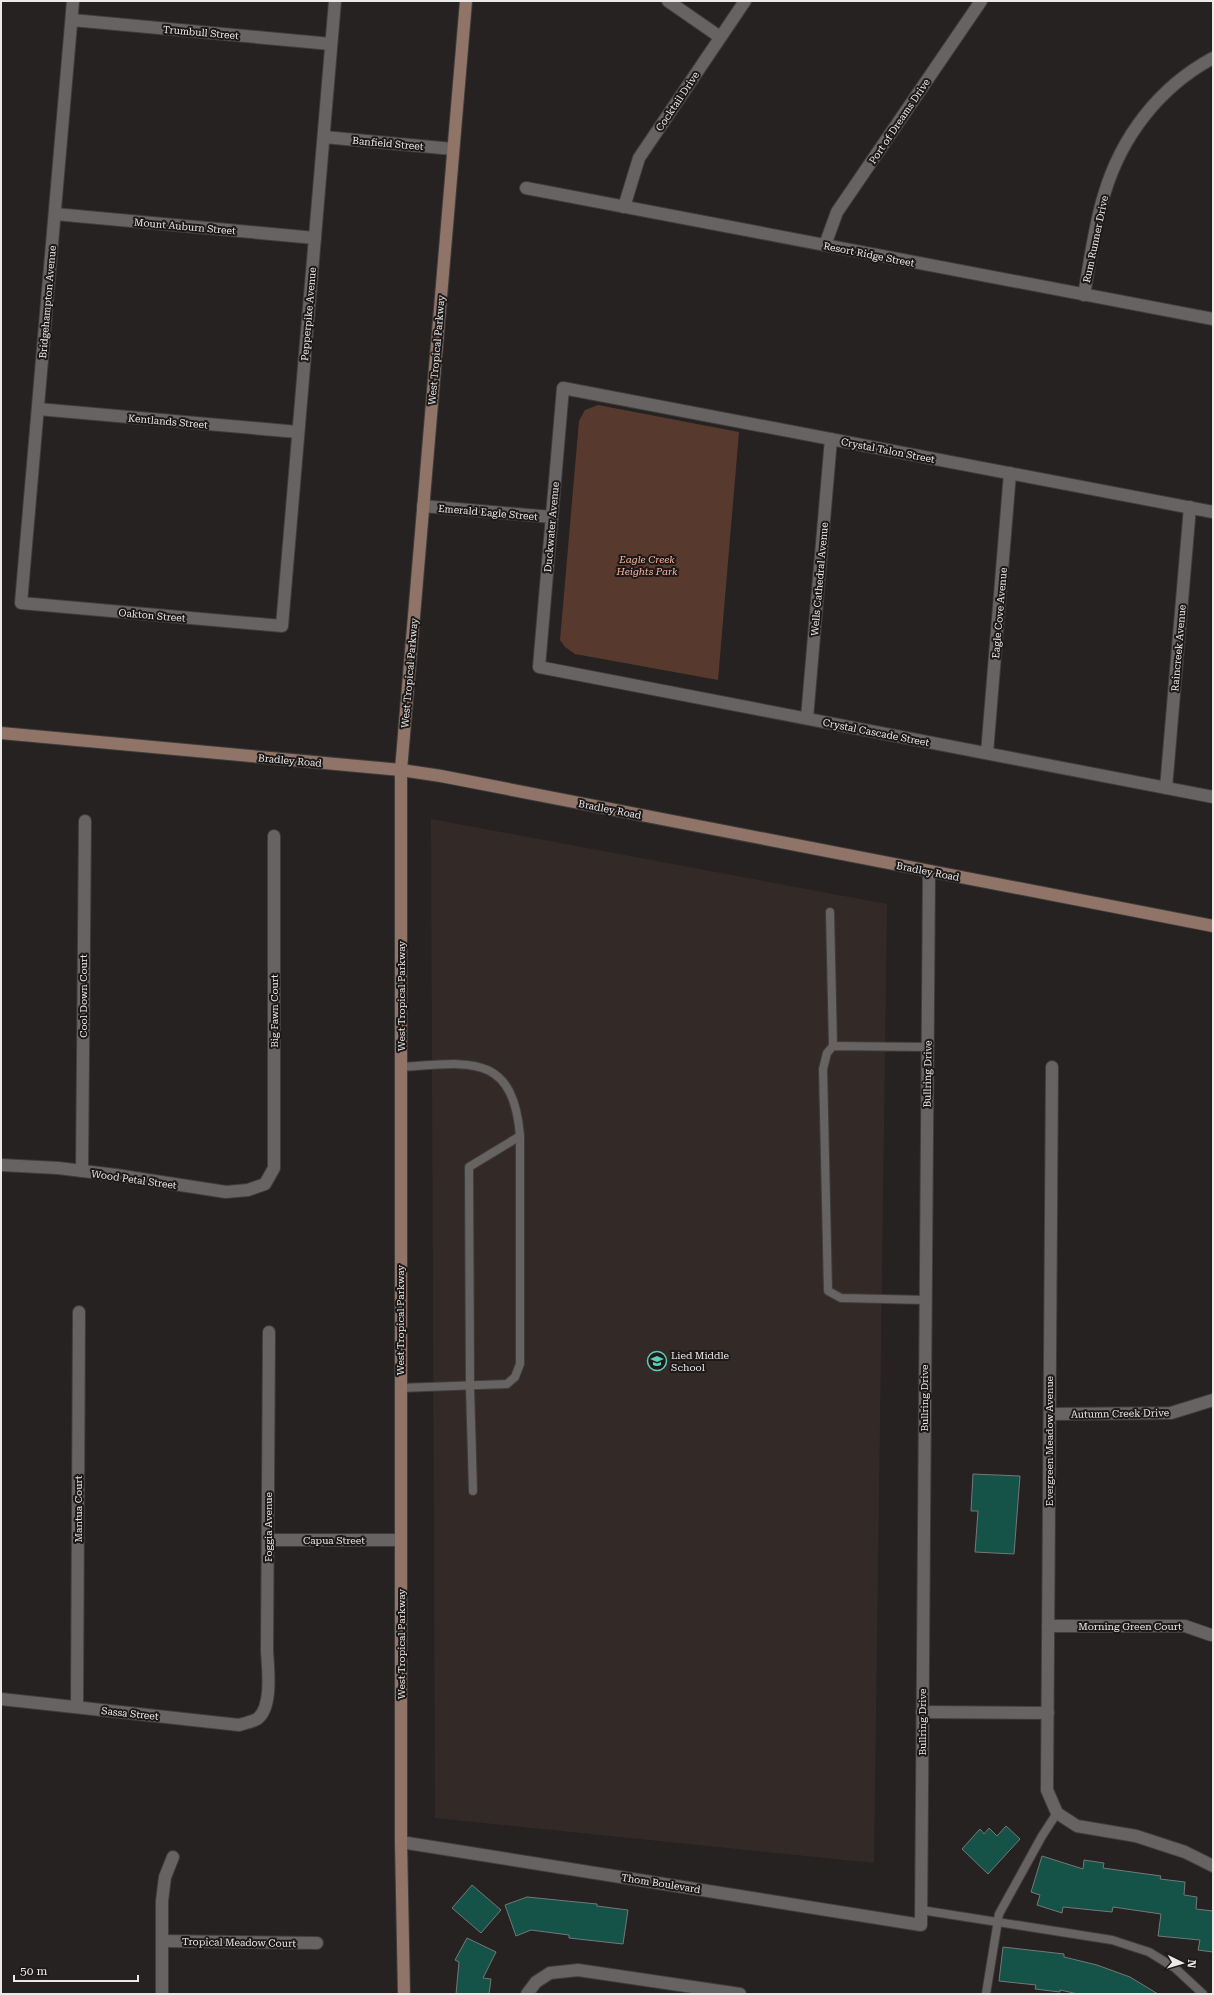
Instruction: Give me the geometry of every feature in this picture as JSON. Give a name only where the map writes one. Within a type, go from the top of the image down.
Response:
[{"type":"main road","name":"West Tropical Parkway","points":[[404,1994],[401,1842],[400,1540],[401,770],[466,1]]},
{"type":"main road","name":"Bradley Road","points":[[1,733],[401,770],[441,776],[1213,926]]},
{"type":"street","name":"Bridgehampton Avenue","points":[[22,603],[73,1]]},
{"type":"street","name":"Pepperpike Avenue","points":[[282,626],[335,1]]},
{"type":"street","points":[[668,1],[720,37]]},
{"type":"street","name":"Cocktail Drive","points":[[624,207],[639,158],[745,1]]},
{"type":"street","name":"Port of Dreams Drive","points":[[826,245],[837,212],[980,1]]},
{"type":"street","name":"Trumbull Street","points":[[72,20],[331,44]]},
{"type":"street","name":"Rum Runner Drive","points":[[1084,295],[1103,196],[1117,160],[1135,128],[1155,102],[1191,70],[1213,58]]},
{"type":"street","name":"Banfield Street","points":[[324,137],[453,148]]},
{"type":"street","name":"Resort Ridge Street","points":[[526,188],[1213,319]]},
{"type":"street","name":"Mount Auburn Street","points":[[55,214],[315,238]]},
{"type":"street","name":"Crystal Talon Street","points":[[563,388],[1213,512]]},
{"type":"street","name":"Duckwater Avenue","points":[[539,667],[563,388]]},
{"type":"street","name":"Kentlands Street","points":[[38,409],[298,432]]},
{"type":"street","name":"Wells Cathedral Avenue","points":[[807,718],[831,439]]},
{"type":"street","name":"Eagle Cove Avenue","points":[[987,753],[1010,473]]},
{"type":"street","name":"Emerald Eagle Street","points":[[423,506],[552,517]]},
{"type":"street","name":"Raincreek Avenue","points":[[1166,788],[1190,507]]},
{"type":"street","name":"Oakton Street","points":[[22,603],[282,626]]},
{"type":"street","name":"Crystal Cascade Street","points":[[539,667],[1213,797]]},
{"type":"street","name":"Cool Down Court","points":[[82,1171],[85,821]]},
{"type":"street","name":"Big Fawn Court","points":[[265,1184],[274,1168],[274,836]]},
{"type":"street","name":"Bullring Drive","points":[[921,1925],[929,871]]},
{"type":"street","name":"Evergreen Meadow Avenue","points":[[1052,1067],[1047,1790],[1057,1813]]},
{"type":"street","name":"Wood Petal Street","points":[[1,1165],[82,1171],[226,1192],[248,1190],[265,1184]]},
{"type":"street","name":"Mantua Court","points":[[77,1707],[79,1312]]},
{"type":"street","name":"Foggia Avenue","points":[[258,1719],[267,1702],[269,1678],[267,1651],[269,1332]]},
{"type":"street","name":"Autumn Creek Drive","points":[[1050,1414],[1172,1413],[1213,1400]]},
{"type":"street","name":"Capua Street","points":[[268,1540],[400,1540]]},
{"type":"street","name":"Morning Green Court","points":[[1048,1626],[1185,1626],[1211,1635]]},
{"type":"street","name":"Sassa Street","points":[[1,1699],[239,1725],[258,1719]]},
{"type":"street","points":[[922,1712],[1048,1713]]},
{"type":"street","points":[[1057,1813],[1077,1826],[1136,1836],[1185,1852],[1213,1866]]},
{"type":"street","name":"Thom Boulevard","points":[[401,1842],[921,1925]]},
{"type":"street","points":[[162,1994],[162,1901],[165,1877],[173,1857]]},
{"type":"street","name":"Tropical Meadow Court","points":[[162,1941],[317,1943]]},
{"type":"street","points":[[527,1994],[536,1982],[550,1973],[578,1970],[740,1994]]},
{"type":"lane","points":[[830,912],[833,1046],[827,1053],[823,1070],[828,1291],[841,1298],[925,1300]]},
{"type":"lane","points":[[833,1046],[927,1047]]},
{"type":"lane","points":[[400,1067],[461,1063],[481,1066],[493,1072],[505,1083],[513,1098],[518,1115],[520,1136],[520,1364],[515,1377],[507,1384],[470,1387],[400,1388]]},
{"type":"lane","points":[[473,1491],[470,1387],[469,1166],[520,1136]]},
{"type":"lane","points":[[986,1994],[999,1914],[1042,1836],[1057,1813]]},
{"type":"lane","points":[[921,1910],[1112,1940],[1149,1952],[1175,1968],[1203,1994]]},
{"type":"shaded area","name":"Lied Middle School","points":[[431,819],[887,904],[874,1863],[435,1818]]},
{"type":"green space","name":"Eagle Creek Heights Park","points":[[598,405],[739,432],[718,680],[575,654],[565,647],[560,640],[579,421],[585,410]]},
{"type":"building","points":[[973,1474],[1020,1476],[1014,1554],[975,1552],[978,1511],[971,1511]]},
{"type":"building","points":[[1006,1826],[1020,1839],[988,1874],[962,1849],[980,1829],[984,1834],[989,1828],[997,1836]]},
{"type":"building","points":[[1042,1856],[1083,1869],[1084,1860],[1104,1863],[1103,1868],[1161,1876],[1160,1879],[1185,1882],[1184,1895],[1197,1897],[1196,1909],[1213,1911],[1213,1952],[1198,1950],[1200,1940],[1158,1936],[1161,1914],[1113,1907],[1112,1912],[1063,1907],[1062,1913],[1037,1905],[1040,1895],[1031,1892]]},
{"type":"building","points":[[472,1885],[501,1910],[481,1933],[452,1908]]},
{"type":"building","points":[[527,1897],[597,1904],[597,1906],[628,1910],[623,1944],[569,1938],[569,1935],[531,1930],[516,1936],[505,1905]]},
{"type":"building","points":[[467,1938],[496,1952],[483,1978],[491,1979],[489,1994],[456,1994],[459,1962],[455,1960]]},
{"type":"building","points":[[1003,1947],[1064,1954],[1064,1957],[1097,1965],[1130,1977],[1158,1994],[1078,1994],[1060,1990],[1060,1992],[1035,1989],[1036,1985],[999,1981]]},
{"type":"place","name":"Lied Middle School","points":[[657,1361]]}]
